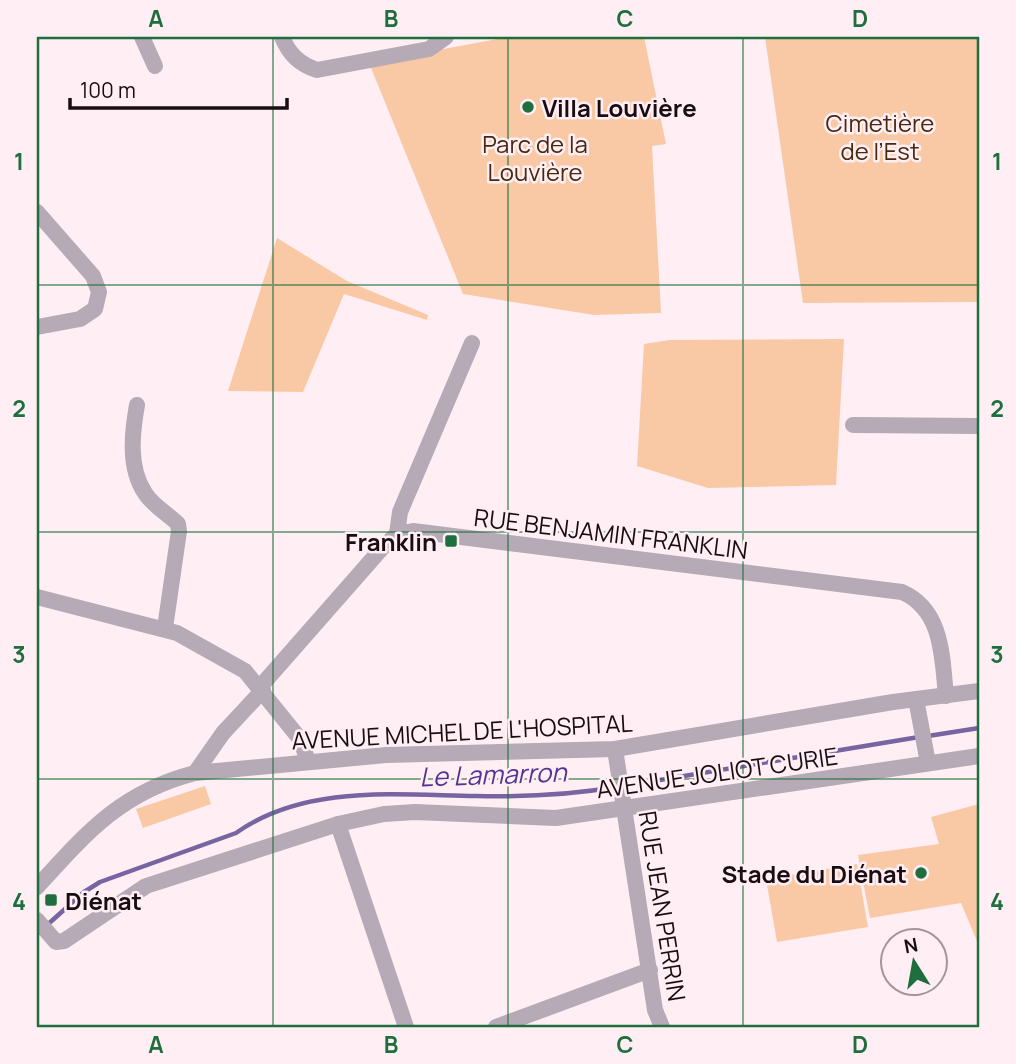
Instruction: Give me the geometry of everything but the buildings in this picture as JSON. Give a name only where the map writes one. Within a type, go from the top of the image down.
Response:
[{"type":"street","points":[[142,37],[155,66]]},
{"type":"street","points":[[282,37],[287,49],[303,65],[317,70],[429,49],[446,37]]},
{"type":"street","points":[[37,212],[93,276],[99,292],[94,309],[80,319],[37,327]]},
{"type":"street","points":[[195,773],[223,733],[397,534],[400,512],[472,343]]},
{"type":"street","points":[[137,405],[132,432],[138,476],[145,494],[178,524],[179,531],[165,628]]},
{"type":"street","points":[[853,425],[979,426]]},
{"type":"street","name":"RUE BENJAMIN FRANKLIN","points":[[397,534],[413,531],[902,592],[918,599],[931,614],[939,636],[946,696]]},
{"type":"street","points":[[37,597],[165,628],[245,671],[300,739],[308,761]]},
{"type":"street","name":"AVENUE MICHEL DE L'HOSPITAL","points":[[37,887],[93,826],[111,811],[169,780],[195,773],[308,761],[471,751],[615,749],[979,691]]},
{"type":"street","points":[[916,699],[926,756]]},
{"type":"street","name":"RUE JEAN PERRIN","points":[[615,749],[654,1010],[661,1027]]},
{"type":"street","name":"AVENUE JOLIOT CURIE","points":[[37,920],[56,942],[64,941],[146,886],[338,824],[384,814],[415,812],[556,818],[624,810],[926,756],[979,756]]},
{"type":"street","points":[[338,824],[406,1027]]},
{"type":"street","points":[[496,1027],[650,970]]},
{"type":"green space","name":"Parc de la Louvière","points":[[508,37],[644,37],[666,144],[652,146],[661,313],[594,315],[463,294],[369,63]]},
{"type":"green space","name":"Cimetière de l’Est","points":[[765,37],[979,37],[979,302],[803,303]]},
{"type":"green space","points":[[277,238],[347,281],[428,315],[427,320],[344,294],[303,392],[228,391]]},
{"type":"green space","points":[[844,339],[836,485],[708,488],[637,466],[644,344],[669,340]]},
{"type":"green space","points":[[205,786],[211,804],[143,828],[136,809]]},
{"type":"green space","name":"Stade du Diénat","points":[[979,804],[979,946],[961,903],[870,918],[858,855],[939,844],[931,817]]},
{"type":"green space","points":[[857,864],[868,927],[777,942],[766,879]]},
{"type":"waterway","name":"Le Lamarron","points":[[928,736],[979,728]]},
{"type":"waterway","name":"Le Lamarron","points":[[624,786],[919,737]]},
{"type":"waterway","name":"Le Lamarron","points":[[37,934],[84,892],[100,882],[236,833],[263,817],[292,806],[321,799],[384,794],[528,796],[616,787]]},
{"type":"place","name":"Villa Louvière","points":[[528,107]]},
{"type":"place","name":"Franklin","points":[[451,541]]},
{"type":"place","name":"Stade du Diénat","points":[[921,873]]},
{"type":"place","name":"Diénat","points":[[51,900]]}]
